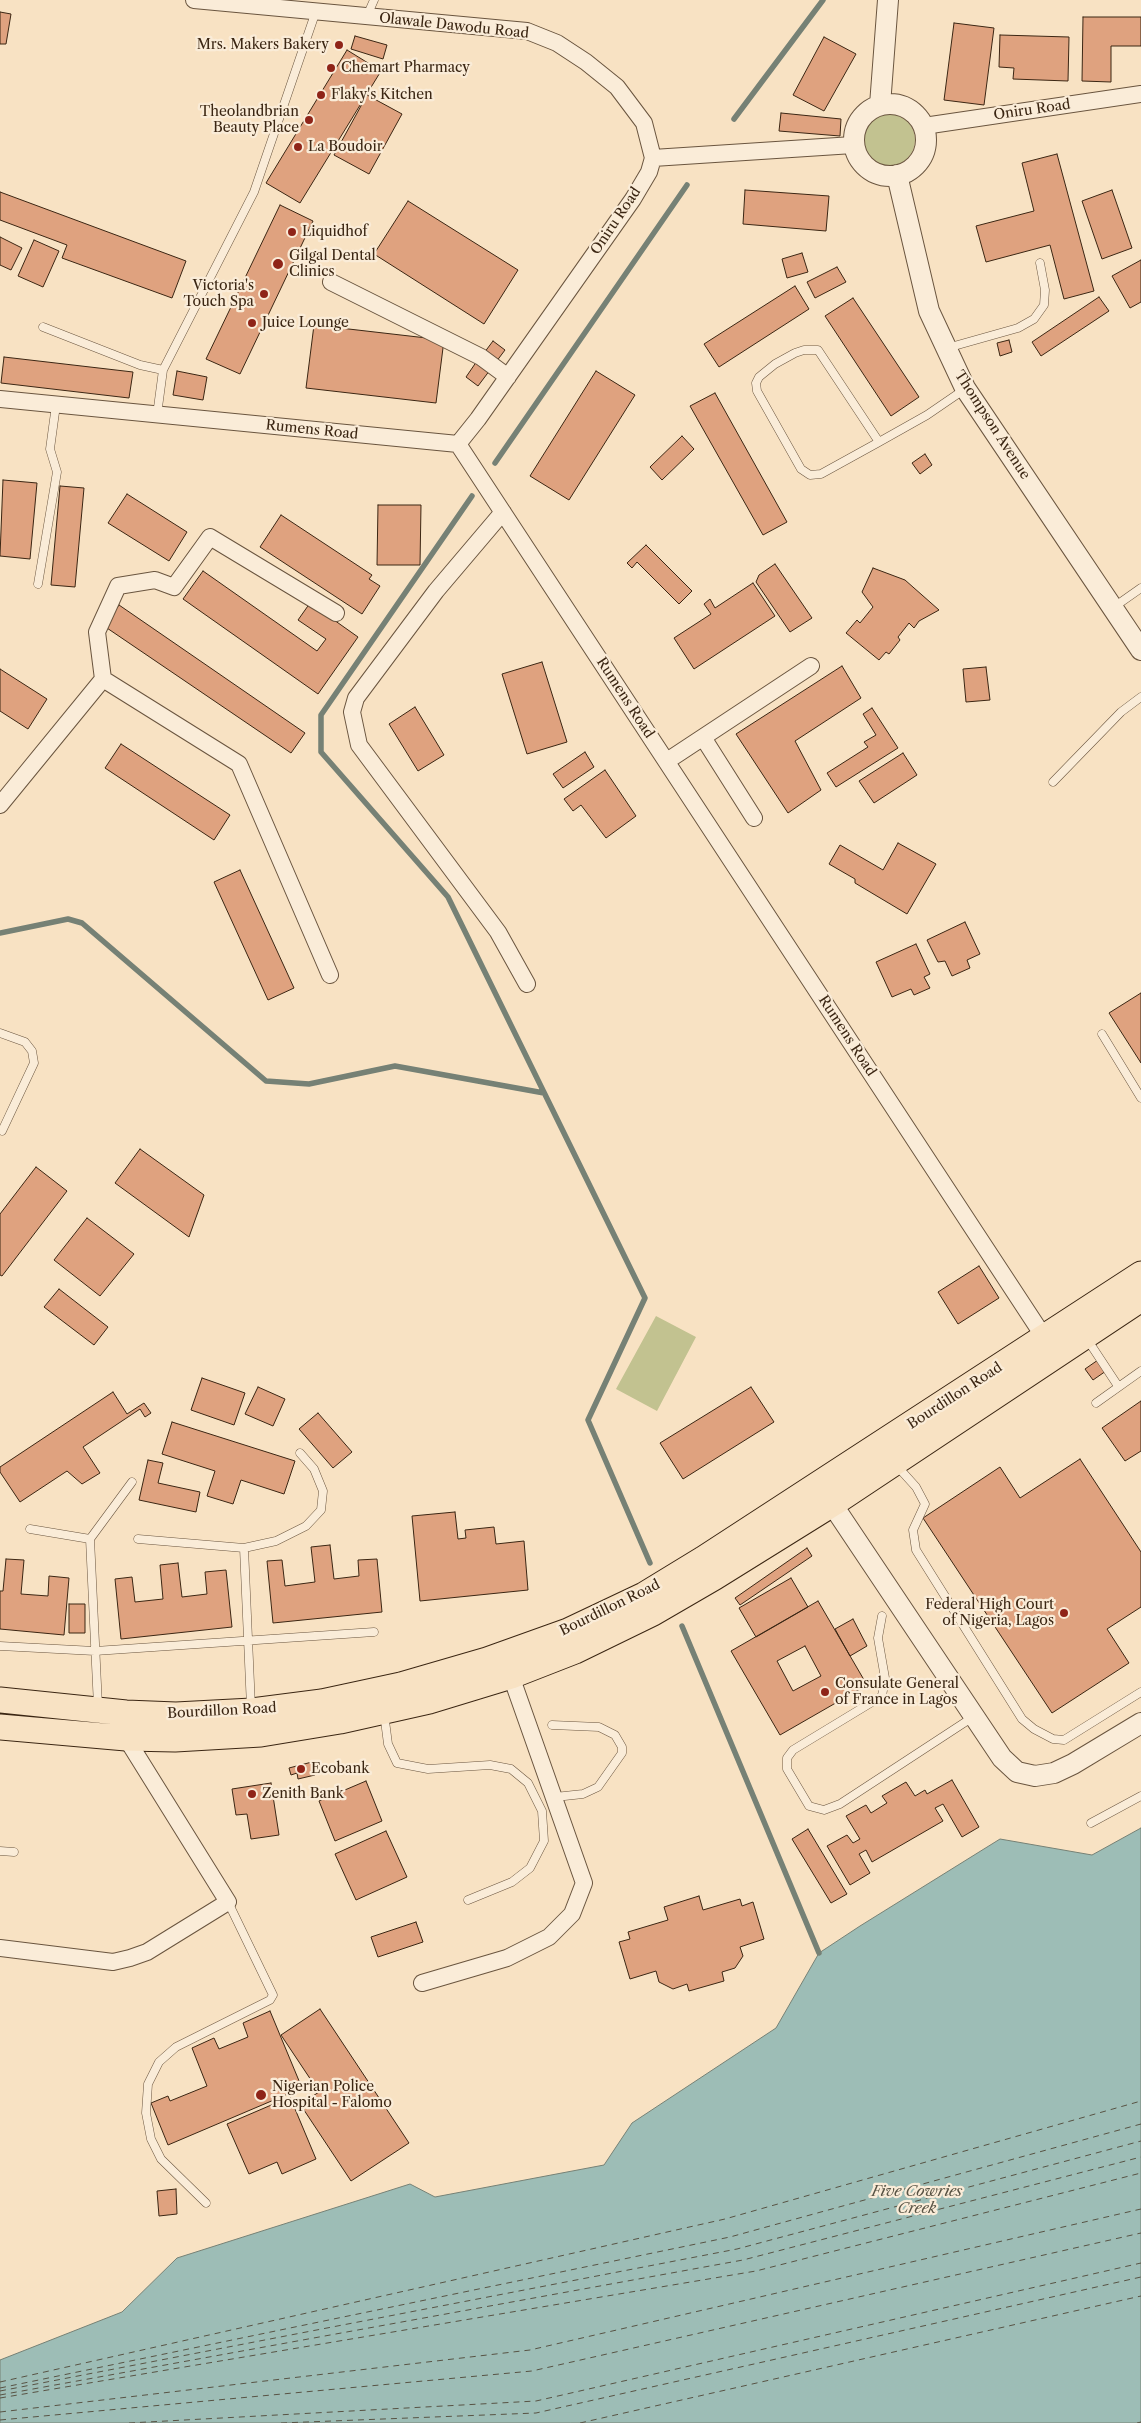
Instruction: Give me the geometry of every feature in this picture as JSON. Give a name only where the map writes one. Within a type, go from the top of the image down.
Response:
[{"type":"main road","name":"Bourdillon Road","points":[[0,1727],[126,1738],[174,1739],[261,1734],[429,1701],[511,1676],[575,1651],[653,1613],[826,1494],[1044,1337],[1141,1274]]},
{"type":"main road","name":"Bourdillon Road","points":[[0,1700],[126,1713],[176,1715],[252,1711],[322,1702],[400,1685],[487,1660],[568,1631],[644,1594],[826,1494],[894,1462],[1141,1298]]},
{"type":"street","name":"Olawale Dawodu Road","points":[[194,0],[527,31],[557,43],[586,62],[617,87],[644,124],[653,158]]},
{"type":"street","points":[[880,105],[888,0]]},
{"type":"street","name":"Oniru Road","points":[[924,126],[1141,94]]},
{"type":"street","points":[[894,103],[906,107],[917,115],[924,126],[927,139],[925,151],[914,167],[897,176],[882,176],[869,170],[858,159],[853,145],[853,134],[862,116],[880,105],[894,103]]},
{"type":"street","points":[[653,158],[853,145]]},
{"type":"street","name":"Oniru Road","points":[[458,444],[633,198],[649,172],[653,158]]},
{"type":"street","name":"Thompson Avenue","points":[[897,176],[929,311],[945,349],[965,388],[1141,650]]},
{"type":"street","points":[[331,282],[481,357],[508,376]]},
{"type":"street","name":"Rumens Road","points":[[0,400],[458,444],[1044,1337]]},
{"type":"street","points":[[503,512],[436,591],[356,698],[352,712],[359,745],[498,932],[527,984]]},
{"type":"street","points":[[0,805],[103,679],[97,632],[118,586],[155,580],[174,587],[210,537],[336,613]]},
{"type":"street","points":[[667,761],[811,666]]},
{"type":"street","points":[[103,679],[239,764],[330,975]]},
{"type":"street","points":[[704,738],[754,818]]},
{"type":"street","points":[[826,1494],[1002,1758],[1017,1772],[1035,1776],[1054,1773],[1074,1764],[1141,1723]]},
{"type":"street","points":[[422,1982],[479,1968],[549,1937],[572,1914],[584,1883],[511,1676]]},
{"type":"street","points":[[0,1948],[113,1962],[146,1952],[228,1902],[126,1738],[126,1713]]},
{"type":"lane","points":[[368,16],[374,0]]},
{"type":"lane","points":[[157,414],[163,370],[254,192],[316,11]]},
{"type":"lane","points":[[945,349],[1018,328],[1034,318],[1044,305],[1045,290],[1040,264]]},
{"type":"lane","points":[[43,327],[140,366],[163,370]]},
{"type":"lane","points":[[880,442],[818,350],[804,350],[795,353],[775,364],[756,383],[757,391],[801,469],[810,475],[820,474],[880,442],[927,414],[965,388]]},
{"type":"lane","points":[[38,584],[57,472],[50,449],[56,405]]},
{"type":"lane","points":[[1113,608],[1141,588]]},
{"type":"lane","points":[[1053,782],[1120,712],[1141,697]]},
{"type":"lane","points":[[0,1033],[25,1042],[32,1051],[34,1063],[1,1132]]},
{"type":"lane","points":[[1102,1034],[1141,1098]]},
{"type":"lane","points":[[1085,1335],[1118,1386]]},
{"type":"lane","points":[[1096,1403],[1118,1386],[1141,1372]]},
{"type":"lane","points":[[138,1539],[244,1548],[276,1540],[306,1526],[321,1510],[323,1491],[314,1469],[300,1453]]},
{"type":"lane","points":[[894,1462],[916,1487],[925,1504],[913,1530],[916,1550],[1022,1719],[1034,1729],[1053,1740],[1064,1740],[1141,1692]]},
{"type":"lane","points":[[98,1710],[90,1539],[132,1482]]},
{"type":"lane","points":[[30,1529],[90,1539]]},
{"type":"lane","points":[[244,1548],[247,1642],[252,1711]]},
{"type":"lane","points":[[882,1616],[878,1638],[885,1678],[882,1696],[793,1750],[787,1758],[787,1769],[809,1806],[824,1810],[840,1804],[974,1716]]},
{"type":"lane","points":[[0,1646],[95,1651],[374,1632]]},
{"type":"lane","points":[[384,1711],[388,1744],[397,1763],[428,1769],[490,1765],[511,1769],[528,1783],[542,1812],[544,1841],[530,1868],[512,1882],[468,1900]]},
{"type":"lane","points":[[552,1725],[599,1727],[615,1735],[622,1747],[622,1753],[598,1787],[583,1794],[554,1797]]},
{"type":"lane","points":[[1091,1822],[1141,1796]]},
{"type":"lane","points":[[0,1850],[14,1852]]},
{"type":"lane","points":[[206,2203],[161,2159],[151,2139],[146,2113],[148,2084],[159,2062],[176,2047],[270,2000],[271,1990],[228,1902]]},
{"type":"green space","points":[[889,114],[899,116],[907,122],[913,130],[915,140],[913,150],[907,158],[899,164],[889,166],[879,164],[871,158],[865,150],[863,140],[865,130],[871,122],[879,116]]},
{"type":"green space","points":[[656,1316],[696,1337],[657,1411],[616,1389]]},
{"type":"water","name":"Five Cowries Creek","points":[[1141,1828],[1141,2423],[0,2423],[0,2360],[122,2312],[177,2258],[410,2184],[435,2197],[604,2165],[632,2123],[776,2028],[819,1953],[860,1926],[1000,1839],[1092,1855]]},
{"type":"building","points":[[0,12],[11,14],[6,44],[0,44]]},
{"type":"building","points":[[1083,17],[1141,17],[1141,46],[1111,46],[1111,82],[1082,81]]},
{"type":"building","points":[[954,23],[994,28],[984,105],[944,100]]},
{"type":"building","points":[[1000,35],[1069,37],[1068,81],[1013,79],[1014,68],[999,67]]},
{"type":"building","points":[[355,36],[387,45],[383,59],[351,49]]},
{"type":"building","points":[[824,37],[856,54],[824,111],[793,95]]},
{"type":"building","points":[[347,50],[381,71],[300,203],[266,183]]},
{"type":"building","points":[[367,95],[402,114],[369,174],[334,155]]},
{"type":"building","points":[[781,113],[841,119],[840,136],[779,131]]},
{"type":"building","points":[[1057,154],[1094,291],[1064,299],[1050,245],[986,262],[976,226],[1034,211],[1022,163]]},
{"type":"building","points":[[745,190],[829,196],[826,231],[743,224]]},
{"type":"building","points":[[1112,190],[1132,248],[1102,259],[1082,201]]},
{"type":"building","points":[[0,192],[186,261],[172,298],[62,258],[67,245],[0,220]]},
{"type":"building","points":[[408,201],[518,270],[484,324],[374,254]]},
{"type":"building","points":[[280,205],[313,221],[240,374],[206,359]]},
{"type":"building","points":[[0,237],[22,248],[11,270],[0,265]]},
{"type":"building","points":[[34,240],[59,251],[43,287],[18,276]]},
{"type":"building","points":[[802,253],[808,272],[787,278],[782,259]]},
{"type":"building","points":[[1141,260],[1141,302],[1130,308],[1112,276]]},
{"type":"building","points":[[837,267],[846,282],[815,298],[807,282]]},
{"type":"building","points":[[795,286],[809,309],[719,367],[704,344]]},
{"type":"building","points":[[1099,297],[1109,311],[1041,356],[1032,342]]},
{"type":"building","points":[[853,298],[919,397],[891,416],[825,316]]},
{"type":"building","points":[[314,325],[444,340],[436,403],[306,388]]},
{"type":"building","points":[[1009,340],[1012,352],[1000,356],[997,343]]},
{"type":"building","points":[[493,341],[505,350],[490,370],[478,361]]},
{"type":"building","points":[[4,357],[133,372],[129,398],[1,383]]},
{"type":"building","points":[[477,361],[490,370],[478,386],[466,377]]},
{"type":"building","points":[[177,371],[207,377],[203,400],[173,395]]},
{"type":"building","points":[[596,371],[635,395],[569,500],[530,476]]},
{"type":"building","points":[[715,393],[787,522],[763,535],[690,406]]},
{"type":"building","points":[[682,436],[694,449],[662,480],[650,467]]},
{"type":"building","points":[[925,454],[932,465],[920,474],[912,463]]},
{"type":"building","points":[[3,480],[37,483],[30,559],[0,556]]},
{"type":"building","points":[[60,486],[84,488],[75,587],[51,585]]},
{"type":"building","points":[[127,494],[187,532],[169,561],[108,523]]},
{"type":"building","points":[[378,505],[421,505],[420,565],[377,565]]},
{"type":"building","points":[[281,515],[372,575],[369,579],[380,586],[362,614],[260,547]]},
{"type":"building","points":[[646,545],[692,591],[679,604],[637,562],[632,568],[627,563]]},
{"type":"building","points":[[775,564],[812,618],[790,632],[756,582],[759,575]]},
{"type":"building","points":[[873,568],[905,580],[939,610],[919,621],[914,628],[909,623],[898,637],[900,640],[889,654],[886,652],[879,660],[846,633],[857,620],[860,623],[873,607],[862,592]]},
{"type":"building","points":[[203,571],[317,651],[326,639],[298,620],[310,603],[358,637],[318,694],[183,599]]},
{"type":"building","points":[[753,583],[775,616],[694,669],[674,638],[711,614],[704,604],[710,599],[715,608]]},
{"type":"building","points":[[119,605],[305,733],[291,753],[104,626]]},
{"type":"building","points":[[542,662],[567,742],[527,754],[502,674]]},
{"type":"building","points":[[842,666],[861,698],[795,741],[821,790],[788,813],[736,734]]},
{"type":"building","points":[[986,667],[990,700],[966,702],[963,669]]},
{"type":"building","points":[[0,669],[47,699],[28,729],[0,711]]},
{"type":"building","points":[[415,707],[444,755],[418,771],[389,724]]},
{"type":"building","points":[[872,708],[898,748],[836,787],[827,773],[868,747],[864,742],[876,735],[863,714]]},
{"type":"building","points":[[121,744],[230,815],[214,840],[105,768]]},
{"type":"building","points":[[585,752],[594,767],[563,788],[553,774]]},
{"type":"building","points":[[903,753],[917,775],[874,803],[859,781]]},
{"type":"building","points":[[605,770],[636,816],[606,838],[581,805],[573,811],[564,799]]},
{"type":"building","points":[[898,843],[936,864],[907,914],[855,883],[855,879],[829,864],[840,845],[883,870]]},
{"type":"building","points":[[240,870],[294,988],[268,1000],[214,882]]},
{"type":"building","points":[[965,922],[980,954],[967,960],[970,968],[952,976],[945,961],[938,962],[927,940]]},
{"type":"building","points":[[916,944],[930,974],[924,977],[930,988],[914,995],[911,989],[892,997],[876,962]]},
{"type":"building","points":[[1141,993],[1141,1063],[1109,1013]]},
{"type":"building","points":[[140,1149],[204,1195],[189,1237],[115,1183]]},
{"type":"building","points":[[36,1167],[67,1191],[2,1276],[0,1275],[0,1214]]},
{"type":"building","points":[[87,1218],[134,1254],[100,1296],[54,1260]]},
{"type":"building","points":[[979,1266],[999,1298],[958,1324],[938,1292]]},
{"type":"building","points":[[59,1289],[108,1327],[94,1345],[44,1307]]},
{"type":"building","points":[[1098,1360],[1106,1371],[1093,1380],[1085,1369]]},
{"type":"building","points":[[202,1378],[245,1393],[234,1425],[191,1410]]},
{"type":"building","points":[[258,1387],[285,1399],[273,1426],[245,1414]]},
{"type":"building","points":[[751,1387],[774,1422],[683,1479],[660,1443]]},
{"type":"building","points":[[113,1392],[127,1414],[144,1403],[151,1413],[145,1417],[140,1409],[83,1447],[100,1473],[82,1484],[67,1471],[20,1502],[0,1472],[0,1467]]},
{"type":"building","points":[[1141,1401],[1141,1451],[1125,1461],[1102,1428]]},
{"type":"building","points":[[318,1413],[352,1452],[333,1468],[299,1429]]},
{"type":"building","points":[[172,1422],[295,1461],[284,1494],[241,1480],[233,1504],[207,1496],[215,1471],[162,1454]]},
{"type":"building","points":[[1080,1459],[1141,1552],[1141,1607],[1107,1629],[1129,1663],[1052,1713],[923,1518],[1000,1467],[1020,1498]]},
{"type":"building","points":[[148,1460],[163,1463],[158,1483],[200,1492],[196,1512],[139,1500]]},
{"type":"building","points":[[455,1512],[458,1539],[466,1538],[465,1530],[494,1527],[496,1544],[524,1541],[528,1590],[420,1601],[412,1516]]},
{"type":"building","points":[[330,1545],[334,1579],[359,1576],[358,1560],[377,1559],[382,1612],[273,1623],[267,1561],[282,1560],[285,1586],[315,1582],[311,1547]]},
{"type":"building","points":[[807,1548],[812,1556],[740,1605],[735,1598]]},
{"type":"building","points":[[6,1559],[24,1560],[21,1594],[48,1596],[49,1576],[69,1578],[64,1635],[0,1629],[0,1591],[3,1591]]},
{"type":"building","points":[[178,1563],[182,1597],[207,1594],[205,1572],[226,1570],[232,1627],[121,1639],[115,1579],[132,1577],[135,1602],[163,1599],[160,1565]]},
{"type":"building","points":[[791,1578],[808,1607],[756,1637],[739,1608]]},
{"type":"building","points":[[818,1601],[867,1685],[780,1735],[731,1651]],"holes":[[[805,1646],[821,1676],[793,1691],[777,1661]]]},
{"type":"building","points":[[69,1604],[85,1604],[85,1633],[69,1633]]},
{"type":"building","points":[[853,1619],[867,1646],[850,1656],[835,1629]]},
{"type":"building","points":[[312,1762],[315,1775],[298,1779],[297,1773],[291,1775],[289,1768]]},
{"type":"building","points":[[952,1780],[979,1827],[962,1837],[943,1804],[935,1808],[943,1821],[872,1862],[866,1850],[859,1854],[870,1873],[850,1885],[827,1846],[847,1835],[853,1843],[860,1839],[846,1816],[866,1805],[871,1813],[887,1803],[882,1796],[906,1782],[915,1796],[925,1790],[927,1794]]},
{"type":"building","points":[[366,1781],[382,1821],[335,1841],[319,1801]]},
{"type":"building","points":[[271,1783],[279,1835],[251,1839],[247,1814],[236,1815],[232,1789]]},
{"type":"building","points":[[808,1829],[847,1894],[831,1903],[792,1839]]},
{"type":"building","points":[[386,1831],[407,1877],[356,1900],[335,1854]]},
{"type":"building","points":[[699,1896],[703,1910],[740,1899],[742,1906],[753,1902],[764,1939],[740,1947],[743,1956],[735,1968],[722,1972],[724,1981],[689,1991],[687,1984],[673,1989],[659,1982],[656,1971],[630,1979],[619,1942],[630,1939],[628,1932],[668,1920],[664,1907]]},
{"type":"building","points":[[416,1922],[423,1942],[378,1957],[371,1937]]},
{"type":"building","points":[[320,2009],[409,2143],[351,2181],[300,2104],[319,2092],[281,2035]]},
{"type":"building","points":[[270,2011],[302,2088],[168,2145],[151,2103],[168,2096],[170,2101],[207,2086],[192,2048],[214,2038],[219,2049],[248,2037],[243,2023]]},
{"type":"building","points":[[290,2097],[316,2159],[282,2174],[277,2162],[249,2174],[227,2124]]},
{"type":"building","points":[[176,2189],[177,2214],[159,2216],[157,2191]]},
{"type":"waterway","points":[[734,119],[823,0]]},
{"type":"waterway","points":[[495,463],[687,185]]},
{"type":"waterway","points":[[472,496],[321,715],[321,752],[448,897],[645,1298],[588,1420],[650,1563]]},
{"type":"waterway","points":[[0,933],[68,919],[82,923],[266,1081],[309,1084],[395,1066],[544,1093]]},
{"type":"waterway","points":[[682,1626],[819,1953]]},
{"type":"ferry route","points":[[0,2382],[725,2219],[1141,2101]]},
{"type":"ferry route","points":[[0,2388],[730,2237],[1141,2124]]},
{"type":"ferry route","points":[[0,2391],[737,2249],[1141,2141]]},
{"type":"ferry route","points":[[0,2395],[743,2260],[1141,2157]]},
{"type":"ferry route","points":[[0,2398],[756,2271],[1141,2173]]},
{"type":"ferry route","points":[[0,2412],[530,2350],[1141,2209]]},
{"type":"ferry route","points":[[0,2420],[532,2371],[1141,2233]]},
{"type":"ferry route","points":[[129,2423],[536,2401],[1141,2263]]},
{"type":"ferry route","points":[[281,2423],[536,2413],[1141,2277]]},
{"type":"ferry route","points":[[580,2423],[1141,2296]]},
{"type":"ferry route","points":[[1137,2423],[1141,2422]]},
{"type":"place","name":"Mrs. Makers Bakery","points":[[339,45]]},
{"type":"place","name":"Chemart Pharmacy","points":[[331,68]]},
{"type":"place","name":"Flaky's Kitchen","points":[[321,95]]},
{"type":"place","name":"Theolandbrian Beauty Place","points":[[309,120]]},
{"type":"place","name":"La Boudoir","points":[[298,147]]},
{"type":"place","name":"Liquidhof","points":[[292,232]]},
{"type":"place","name":"Gilgal Dental Clinics","points":[[278,264]]},
{"type":"place","name":"Victoria's Touch Spa","points":[[264,294]]},
{"type":"place","name":"Juice Lounge","points":[[252,323]]},
{"type":"place","name":"Federal High Court of Nigeria, Lagos","points":[[1064,1613]]},
{"type":"place","name":"Consulate General of France in Lagos","points":[[825,1692]]},
{"type":"place","name":"Ecobank","points":[[301,1769]]},
{"type":"place","name":"Zenith Bank","points":[[252,1794]]},
{"type":"place","name":"Nigerian Police Hospital - Falomo","points":[[261,2095]]}]
